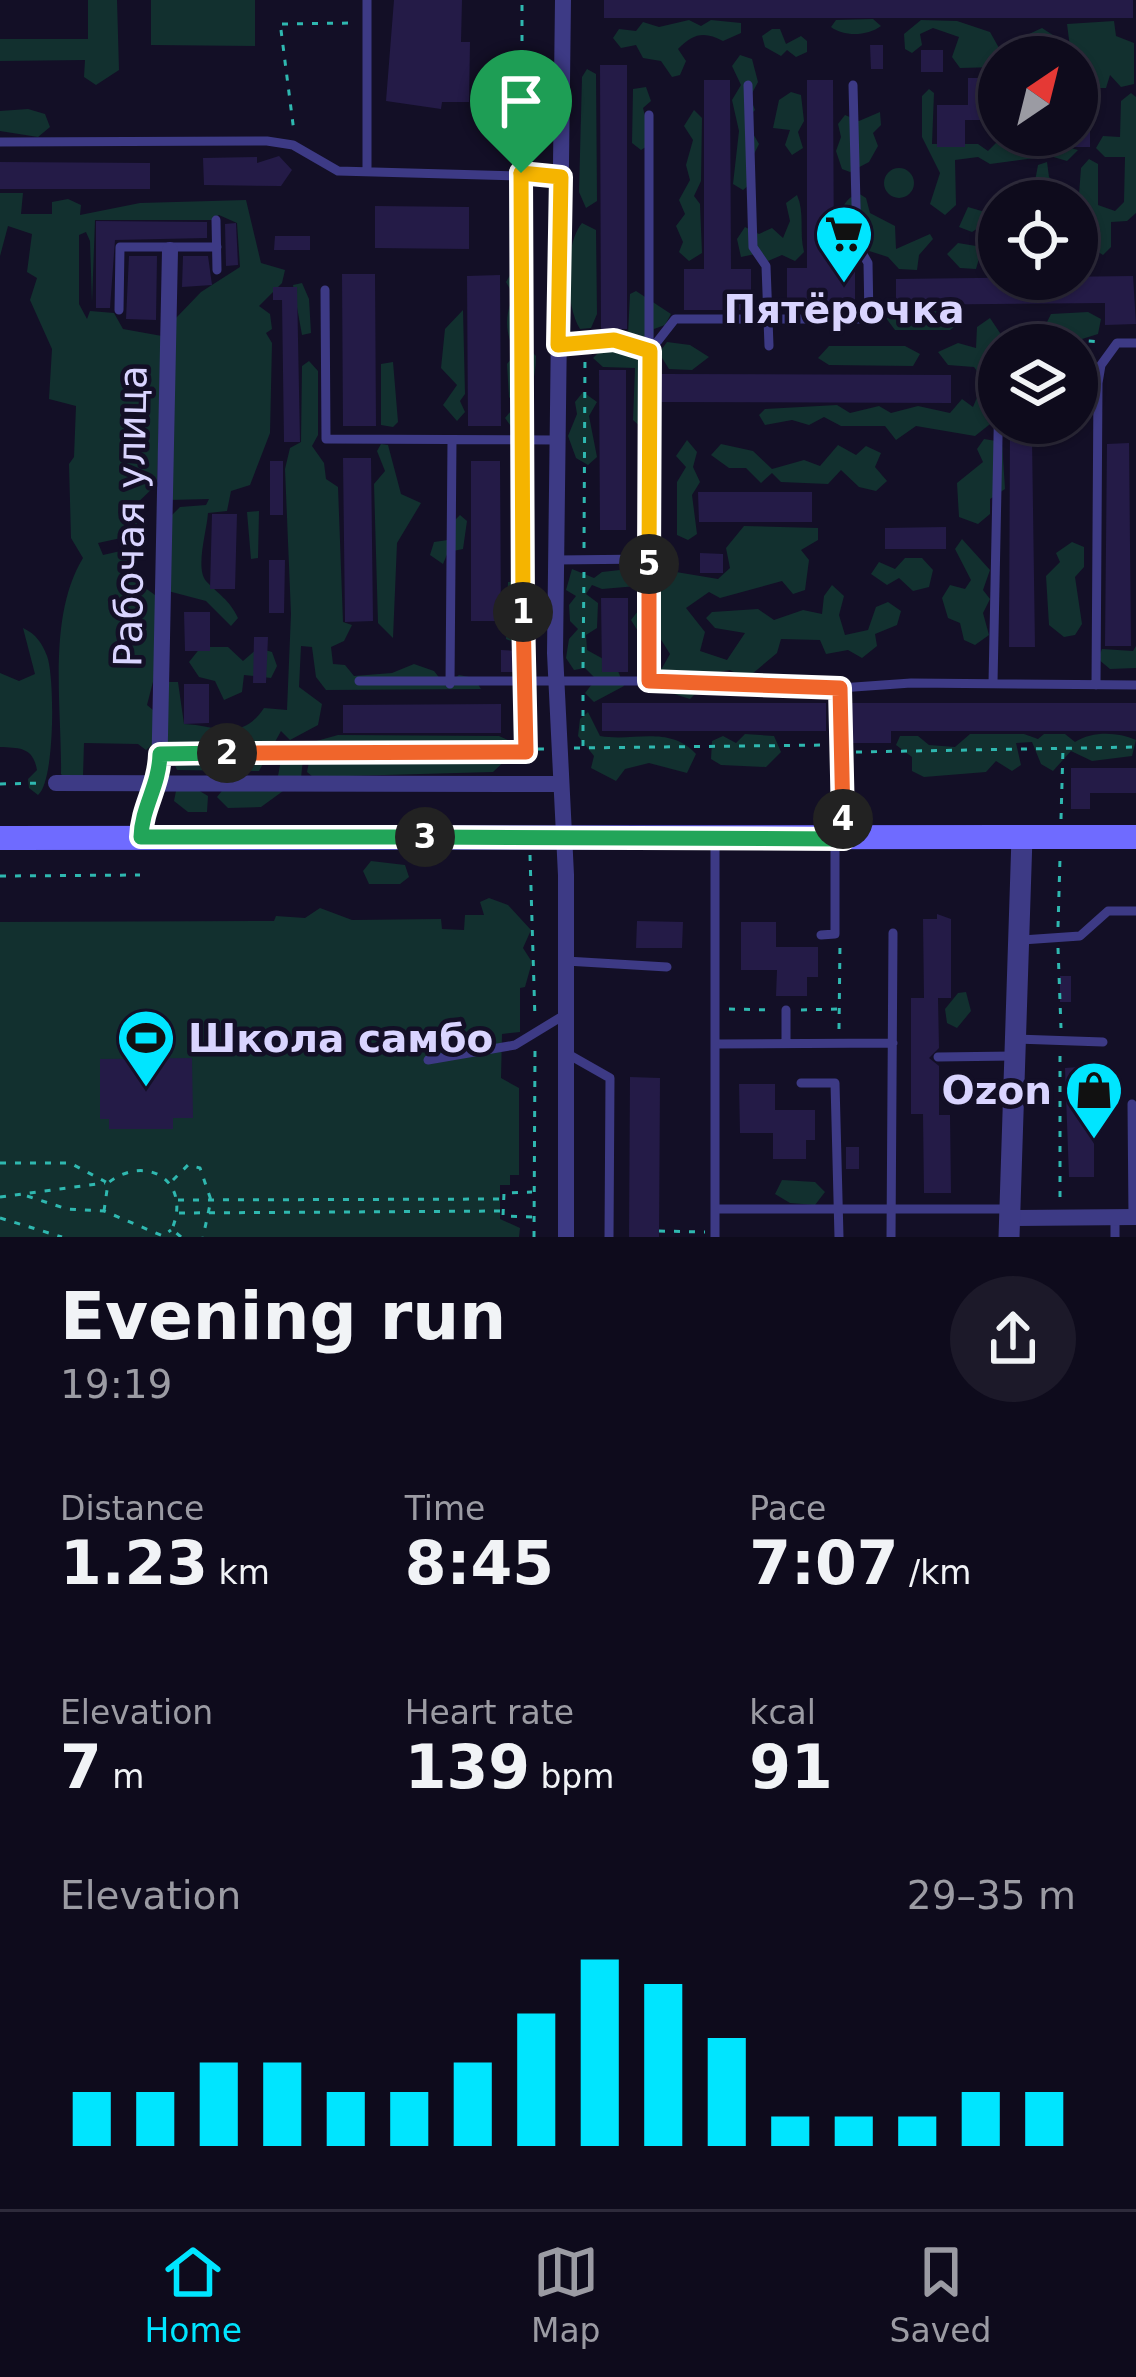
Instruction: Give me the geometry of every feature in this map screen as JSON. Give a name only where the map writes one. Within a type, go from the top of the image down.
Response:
[{"type":"main road","points":[[0,838],[1136,837]]},
{"type":"street","points":[[563,0],[556,681],[566,961],[566,1237]]},
{"type":"street","name":"Рабочая улица","points":[[159,784],[170,250]]},
{"type":"street","points":[[56,783],[561,784]]},
{"type":"street","points":[[1022,837],[1010,1221],[1128,1217]]},
{"type":"lane","points":[[367,0],[367,171]]},
{"type":"lane","points":[[650,351],[675,319],[869,320],[868,263],[857,244],[853,85]]},
{"type":"lane","points":[[748,86],[753,247],[766,266],[769,346]]},
{"type":"lane","points":[[649,115],[649,681]]},
{"type":"lane","points":[[0,142],[267,141],[293,146],[338,171],[561,177]]},
{"type":"lane","points":[[216,220],[217,271]]},
{"type":"lane","points":[[119,310],[120,247],[217,247]]},
{"type":"lane","points":[[325,290],[326,439],[557,440]]},
{"type":"lane","points":[[558,345],[614,340],[650,351]]},
{"type":"lane","points":[[1098,378],[1101,364],[1117,343],[1136,343]]},
{"type":"lane","points":[[450,684],[452,440]]},
{"type":"lane","points":[[993,683],[998,444]]},
{"type":"lane","points":[[1096,685],[1097,444]]},
{"type":"lane","points":[[556,560],[650,559]]},
{"type":"lane","points":[[358,681],[649,681],[840,688],[1136,685]]},
{"type":"lane","points":[[821,934],[835,934],[840,688]]},
{"type":"lane","points":[[715,838],[715,1235]]},
{"type":"lane","points":[[1017,940],[1080,936],[1108,911],[1136,910]]},
{"type":"lane","points":[[891,1237],[893,933]]},
{"type":"lane","points":[[566,961],[667,967]]},
{"type":"lane","points":[[785,1043],[786,1010]]},
{"type":"lane","points":[[428,1060],[515,1045],[566,1014]]},
{"type":"lane","points":[[938,1058],[1060,1041],[1102,1042]]},
{"type":"lane","points":[[715,1044],[893,1043]]},
{"type":"lane","points":[[566,1053],[610,1078],[609,1237]]},
{"type":"lane","points":[[893,1057],[911,1057]]},
{"type":"lane","points":[[801,1083],[835,1083],[839,1237]]},
{"type":"lane","points":[[1115,1237],[1128,1217],[1135,1144],[1132,1104]]},
{"type":"lane","points":[[715,1209],[891,1210],[1010,1221]]},
{"type":"path","points":[[522,0],[523,683],[528,784]]},
{"type":"path","points":[[293,146],[282,27],[367,22]]},
{"type":"path","points":[[522,62],[562,92]]},
{"type":"path","points":[[1098,342],[1117,343]]},
{"type":"path","points":[[583,747],[585,343]]},
{"type":"path","points":[[160,754],[526,752],[583,747],[1136,747]]},
{"type":"path","points":[[1060,1218],[1058,938],[1063,748]]},
{"type":"path","points":[[0,784],[56,783]]},
{"type":"path","points":[[141,837],[142,820],[159,784]]},
{"type":"path","points":[[0,876],[140,875]]},
{"type":"path","points":[[835,934],[842,947],[838,1043]]},
{"type":"path","points":[[0,1162],[70,1163],[108,1183]]},
{"type":"path","points":[[171,1183],[188,1165],[200,1168],[211,1200],[203,1237]]},
{"type":"path","points":[[27,1196],[67,1209],[104,1211],[163,1236],[179,1213],[171,1183],[143,1168],[123,1171],[108,1183],[101,1198],[104,1211]]},
{"type":"path","points":[[0,1197],[108,1183]]},
{"type":"path","points":[[534,1192],[503,1193],[503,1216],[534,1217]]},
{"type":"path","points":[[178,1200],[503,1198]]},
{"type":"path","points":[[179,1213],[504,1211]]},
{"type":"path","points":[[0,1218],[62,1237]]},
{"type":"path","points":[[172,1229],[181,1237]]},
{"type":"path","points":[[659,1232],[715,1235]]},
{"type":"green space","points":[[88,0],[117,0],[119,70],[96,85],[84,77],[85,60],[0,61],[0,39],[88,39]]},
{"type":"green space","points":[[151,0],[255,0],[255,46],[151,45]]},
{"type":"green space","points":[[873,19],[881,26],[863,33],[831,27],[836,20]]},
{"type":"green space","points":[[689,20],[701,26],[711,20],[741,23],[741,33],[723,41],[705,35],[689,40],[678,49],[686,61],[680,75],[672,77],[661,61],[643,58],[636,45],[621,48],[613,38],[619,29],[636,31],[643,22],[659,27]]},
{"type":"green space","points":[[921,20],[957,21],[992,36],[978,36],[978,68],[960,68],[952,57],[959,37],[933,28],[920,34],[922,45],[912,53],[905,49],[904,34]]},
{"type":"green space","points":[[1114,21],[1116,36],[1134,43],[1134,84],[1121,87],[1110,75],[1106,88],[1098,88],[1098,36],[1069,36],[1067,24]]},
{"type":"green space","points":[[1042,28],[1054,36],[1025,36]]},
{"type":"green space","points":[[780,29],[786,44],[801,36],[807,41],[807,52],[796,57],[787,50],[781,56],[765,47],[762,36]]},
{"type":"green space","points":[[740,55],[752,59],[758,82],[750,97],[755,110],[745,120],[759,144],[748,166],[754,181],[743,190],[733,184],[739,131],[732,100],[741,85],[732,66]]},
{"type":"green space","points":[[587,69],[596,74],[597,201],[586,208],[579,192],[582,77]]},
{"type":"green space","points":[[646,87],[651,101],[643,108],[652,143],[641,150],[632,143],[633,89]]},
{"type":"green space","points":[[929,89],[934,93],[932,144],[978,144],[978,156],[1050,156],[990,164],[978,157],[955,160],[956,205],[945,215],[930,204],[940,173],[922,137],[922,96]]},
{"type":"green space","points":[[791,92],[801,95],[804,121],[798,132],[803,148],[792,155],[785,145],[790,130],[773,128],[779,100]]},
{"type":"green space","points":[[1131,93],[1136,97],[1136,213],[1127,221],[1111,222],[1111,247],[1103,255],[1098,252],[1098,205],[1115,211],[1124,202],[1125,157],[1105,157],[1098,145],[1103,136],[1120,137],[1121,101]]},
{"type":"green space","points":[[28,109],[45,114],[50,127],[38,137],[0,131],[0,111]]},
{"type":"green space","points":[[694,110],[702,118],[701,181],[694,196],[700,204],[702,253],[689,261],[679,252],[683,242],[676,226],[685,214],[679,200],[690,180],[686,165],[693,140],[684,126]]},
{"type":"green space","points":[[880,112],[881,125],[873,133],[878,146],[869,162],[850,172],[842,169],[836,151],[841,137],[838,124],[845,115],[859,121]]},
{"type":"green space","points":[[1089,159],[1098,164],[1098,180],[1080,180],[1081,168]]},
{"type":"green space","points":[[1047,162],[1052,180],[1035,180],[1038,165]]},
{"type":"green space","points":[[899,168],[914,183],[899,198],[884,183]]},
{"type":"green space","points":[[0,193],[23,193],[21,214],[52,214],[52,202],[68,199],[81,205],[80,215],[140,203],[246,200],[261,263],[285,270],[282,283],[259,306],[270,314],[272,329],[266,333],[272,343],[270,433],[250,485],[231,491],[227,511],[208,513],[202,548],[206,581],[238,618],[231,626],[206,601],[168,591],[169,518],[180,507],[206,505],[209,499],[168,500],[176,318],[201,292],[240,267],[237,223],[219,215],[212,220],[95,220],[92,303],[90,241],[86,232],[79,235],[79,304],[87,319],[90,311],[114,313],[123,329],[162,336],[157,484],[129,511],[144,533],[98,543],[103,555],[125,550],[141,585],[155,595],[156,670],[147,705],[153,710],[153,744],[146,750],[138,744],[84,743],[83,776],[68,782],[61,774],[59,663],[65,607],[83,558],[71,538],[69,464],[74,457],[76,406],[49,399],[52,349],[30,300],[37,278],[27,272],[32,234],[8,226],[0,256]]},
{"type":"green space","points":[[858,193],[866,198],[870,213],[895,226],[896,249],[930,234],[933,239],[919,255],[917,270],[899,269],[888,257],[863,249],[848,261],[835,254],[841,211]]},
{"type":"green space","points":[[797,195],[804,252],[795,261],[782,255],[768,261],[760,253],[741,257],[737,239],[745,227],[759,234],[772,228],[783,238],[790,221],[786,203]]},
{"type":"green space","points":[[968,207],[978,210],[978,228],[972,232],[959,227]]},
{"type":"green space","points":[[582,223],[596,230],[597,314],[591,328],[580,329],[571,305],[569,275],[572,245]]},
{"type":"green space","points":[[958,243],[976,246],[976,269],[960,268],[947,254]]},
{"type":"green space","points":[[512,272],[527,283],[518,293],[529,308],[528,326],[519,339],[536,356],[528,421],[513,429],[505,418],[516,405],[509,397],[507,364],[516,353],[507,324],[514,296],[506,282]]},
{"type":"green space","points":[[302,283],[309,299],[311,333],[302,335],[293,285]]},
{"type":"green space","points":[[636,291],[671,314],[665,325],[654,329],[653,340],[641,346],[628,335],[630,294]]},
{"type":"green space","points":[[893,309],[952,312],[962,321],[950,330],[895,330],[886,318]]},
{"type":"green space","points":[[463,310],[465,394],[460,401],[465,412],[457,421],[443,405],[457,385],[441,368],[445,329]]},
{"type":"green space","points":[[1088,312],[1101,319],[1098,334],[1098,324],[1046,324],[1051,314]]},
{"type":"green space","points":[[977,327],[978,373],[974,367],[948,365],[938,352],[958,343],[976,348]]},
{"type":"green space","points":[[667,342],[690,345],[709,357],[692,370],[669,369],[659,353]]},
{"type":"green space","points":[[829,346],[905,346],[920,354],[913,366],[829,365],[818,358]]},
{"type":"green space","points":[[603,348],[630,350],[655,378],[655,421],[643,429],[633,420],[635,368],[603,367],[593,358]]},
{"type":"green space","points":[[309,361],[318,371],[318,435],[312,446],[324,463],[326,479],[338,487],[343,622],[352,625],[344,641],[331,647],[333,664],[345,665],[354,676],[392,673],[414,664],[434,671],[445,685],[459,675],[474,678],[481,689],[326,690],[316,677],[312,647],[301,646],[299,687],[322,704],[318,725],[290,740],[281,731],[259,771],[177,770],[166,745],[167,682],[178,682],[184,724],[237,729],[264,708],[287,710],[291,614],[285,469],[290,448],[301,442],[302,366]]},
{"type":"green space","points":[[393,362],[398,422],[393,427],[381,425],[381,364]]},
{"type":"green space","points":[[583,392],[597,402],[589,416],[597,457],[588,465],[576,458],[568,436],[577,414],[575,402]]},
{"type":"green space","points":[[978,395],[975,436],[916,426],[896,440],[885,426],[841,426],[824,417],[809,425],[792,420],[765,425],[759,415],[765,409],[837,405],[850,413],[879,406],[891,413],[918,406],[950,413],[962,399],[973,407]]},
{"type":"green space","points":[[687,440],[697,452],[693,467],[700,482],[692,495],[697,534],[688,540],[677,535],[677,482],[686,467],[676,456]]},
{"type":"green space","points":[[381,444],[388,445],[401,494],[421,503],[397,543],[393,638],[378,623],[374,484],[385,471],[377,451]]},
{"type":"green space","points":[[721,444],[753,451],[772,469],[804,460],[820,466],[838,445],[856,455],[866,446],[881,453],[875,467],[887,481],[876,491],[859,487],[841,470],[828,484],[781,482],[772,473],[761,483],[746,468],[729,468],[711,455]]},
{"type":"green space","points":[[980,444],[1002,444],[1005,489],[990,499],[990,514],[978,524],[959,517],[957,483],[983,462],[977,449]]},
{"type":"green space","points":[[259,511],[258,558],[251,559],[247,512]]},
{"type":"green space","points":[[460,515],[467,521],[463,549],[448,552],[443,564],[430,555],[434,542],[455,539],[454,521]]},
{"type":"green space","points":[[744,526],[818,528],[818,540],[801,550],[809,560],[805,590],[793,594],[782,581],[720,598],[709,592],[686,608],[705,632],[700,651],[727,660],[745,633],[715,628],[706,618],[712,612],[758,609],[774,620],[803,610],[822,614],[824,596],[832,585],[844,596],[839,615],[845,635],[868,630],[876,607],[888,602],[901,611],[897,625],[875,634],[877,646],[862,658],[848,650],[826,654],[820,640],[781,639],[777,653],[746,679],[730,670],[699,676],[700,689],[690,699],[649,686],[645,670],[662,668],[670,654],[655,630],[639,633],[631,620],[638,611],[653,612],[656,596],[676,572],[718,579],[730,568],[726,548]]},
{"type":"green space","points":[[962,539],[990,570],[983,590],[990,599],[983,613],[989,635],[975,645],[964,640],[960,623],[948,618],[942,598],[950,585],[965,589],[971,580],[955,549]]},
{"type":"green space","points":[[1072,542],[1084,547],[1084,567],[1075,577],[1082,624],[1075,635],[1064,637],[1049,625],[1046,576],[1060,562],[1056,553]]},
{"type":"green space","points":[[905,558],[922,558],[933,570],[929,587],[913,591],[899,578],[887,585],[871,574],[879,562],[895,569]]},
{"type":"green space","points":[[638,568],[643,576],[637,586],[602,589],[592,585],[586,594],[598,603],[597,628],[586,635],[587,650],[616,666],[624,686],[594,702],[585,693],[596,679],[585,668],[574,670],[566,658],[569,639],[578,629],[570,621],[569,605],[576,596],[566,590],[572,569],[594,578],[602,572]]},
{"type":"green space","points":[[508,582],[525,582],[525,634],[518,644],[506,639]]},
{"type":"green space","points":[[23,628],[43,647],[50,667],[50,751],[38,795],[29,788],[28,779],[37,770],[29,753],[0,747],[0,673],[19,681],[35,674]]},
{"type":"green space","points":[[1136,646],[1136,668],[1110,669],[1098,659],[1102,649],[1133,651]]},
{"type":"green space","points":[[201,647],[228,647],[243,661],[258,648],[272,652],[277,666],[271,678],[244,675],[242,692],[224,700],[215,681],[199,677],[189,662]]},
{"type":"green space","points":[[588,712],[600,736],[663,737],[686,745],[696,754],[687,773],[649,763],[625,769],[616,781],[591,768],[594,756],[578,736],[580,719]]},
{"type":"green space","points":[[745,734],[774,736],[781,752],[766,767],[721,765],[711,759],[712,741],[723,736],[736,743]]},
{"type":"green space","points":[[970,734],[1024,734],[1038,739],[1044,734],[1065,734],[1075,742],[1105,734],[1136,740],[1132,756],[1092,761],[1071,751],[1053,771],[1041,764],[1032,742],[1016,743],[1021,765],[1012,771],[996,761],[986,772],[924,777],[912,771],[912,757],[896,745],[900,736],[918,736],[929,745],[955,747]]},
{"type":"green space","points":[[338,735],[499,736],[512,742],[512,754],[493,772],[313,777],[307,772],[313,742]]},
{"type":"green space","points":[[296,755],[303,759],[301,778],[261,807],[228,808],[217,797],[229,782],[278,776],[280,765]]},
{"type":"green space","points":[[193,787],[208,796],[207,812],[188,812],[174,801],[176,791]]},
{"type":"green space","points":[[371,861],[405,865],[409,877],[400,884],[369,884],[363,871]]},
{"type":"green space","points":[[489,898],[508,905],[531,930],[523,948],[532,962],[525,987],[520,988],[520,1032],[502,1034],[501,1078],[519,1088],[519,1175],[510,1175],[510,1185],[500,1185],[500,1219],[520,1228],[519,1237],[0,1237],[0,922],[274,921],[276,916],[305,918],[320,908],[352,920],[441,919],[442,929],[464,930],[465,915],[484,915],[480,902]]},
{"type":"green space","points":[[966,992],[971,1011],[957,1028],[947,1023],[945,1009],[958,993]]},
{"type":"green space","points":[[782,1180],[815,1182],[825,1192],[815,1205],[790,1203],[775,1194]]},
{"type":"building","points":[[394,0],[462,0],[461,42],[470,42],[469,102],[442,102],[441,109],[386,101]]},
{"type":"building","points":[[604,0],[1133,0],[1133,18],[604,18]]},
{"type":"building","points":[[870,45],[883,45],[883,69],[871,69]]},
{"type":"building","points":[[921,50],[943,50],[943,72],[921,72]]},
{"type":"building","points":[[600,65],[627,65],[627,329],[601,329]]},
{"type":"building","points":[[968,78],[978,78],[978,120],[965,120],[965,147],[937,147],[937,105],[968,105]]},
{"type":"building","points":[[704,80],[730,80],[731,269],[751,269],[751,310],[684,310],[684,269],[704,269]]},
{"type":"building","points":[[807,80],[833,80],[834,268],[855,268],[855,310],[787,310],[787,268],[807,268]]},
{"type":"building","points":[[279,156],[292,170],[281,186],[204,185],[203,158],[257,157],[257,163]]},
{"type":"building","points":[[0,162],[150,163],[150,189],[0,189]]},
{"type":"building","points":[[375,206],[469,207],[469,249],[375,248]]},
{"type":"building","points":[[96,221],[207,222],[207,238],[115,240],[110,308],[96,308]]},
{"type":"building","points":[[236,223],[238,265],[226,266],[225,224]]},
{"type":"building","points":[[275,236],[310,236],[310,250],[274,250]]},
{"type":"building","points":[[129,256],[157,256],[156,320],[126,319]]},
{"type":"building","points":[[183,256],[208,256],[212,285],[182,287]]},
{"type":"building","points":[[342,274],[375,274],[376,426],[343,426]]},
{"type":"building","points":[[500,275],[501,426],[468,426],[467,276]]},
{"type":"building","points":[[1098,276],[1133,276],[1136,324],[1105,325],[1105,303],[896,305],[896,279],[978,278],[978,300],[1098,300]]},
{"type":"building","points":[[273,287],[297,287],[300,442],[284,442],[282,300],[273,300]]},
{"type":"building","points":[[599,370],[626,370],[626,530],[600,530]]},
{"type":"building","points":[[660,374],[951,375],[951,403],[661,402]]},
{"type":"building","points":[[1129,443],[1131,646],[1105,646],[1107,444]]},
{"type":"building","points":[[1010,444],[1032,444],[1035,647],[1009,647]]},
{"type":"building","points":[[343,458],[371,458],[373,621],[345,622]]},
{"type":"building","points":[[270,461],[283,461],[283,515],[270,515]]},
{"type":"building","points":[[471,461],[500,461],[501,621],[471,621]]},
{"type":"building","points":[[698,492],[812,492],[812,522],[699,522]]},
{"type":"building","points":[[212,514],[237,514],[235,589],[210,589]]},
{"type":"building","points":[[946,527],[946,549],[885,549],[885,528]]},
{"type":"building","points":[[700,553],[723,554],[723,573],[700,573]]},
{"type":"building","points":[[269,560],[285,560],[284,613],[269,613]]},
{"type":"building","points":[[601,598],[628,598],[628,672],[602,672]]},
{"type":"building","points":[[184,612],[210,612],[210,651],[185,651]]},
{"type":"building","points":[[254,637],[268,637],[266,683],[253,683]]},
{"type":"building","points":[[501,650],[517,651],[517,672],[501,672]]},
{"type":"building","points":[[184,684],[209,684],[209,723],[184,724]]},
{"type":"building","points":[[602,703],[826,703],[826,731],[602,731]]},
{"type":"building","points":[[849,703],[1136,703],[1136,731],[891,731],[891,743],[851,743]]},
{"type":"building","points":[[501,704],[501,733],[343,733],[343,705]]},
{"type":"building","points":[[1071,768],[1136,768],[1136,793],[1090,793],[1090,809],[1071,809]]},
{"type":"building","points":[[937,914],[951,919],[951,998],[938,998],[939,1048],[929,1058],[939,1066],[939,1115],[950,1115],[951,1193],[924,1193],[923,1114],[911,1114],[911,998],[924,998],[923,919],[937,919]]},
{"type":"building","points":[[637,921],[683,922],[682,948],[636,948]]},
{"type":"building","points":[[741,922],[776,922],[776,947],[818,947],[818,977],[807,977],[807,996],[776,996],[777,970],[741,970]]},
{"type":"building","points":[[1060,976],[1071,976],[1071,1002],[1060,1002]]},
{"type":"building","name":"Школа самбо","points":[[192,1058],[193,1118],[173,1118],[173,1129],[109,1129],[109,1119],[100,1119],[100,1059]]},
{"type":"building","points":[[1079,1067],[1080,1095],[1094,1095],[1094,1177],[1069,1177],[1065,1068]]},
{"type":"building","points":[[630,1077],[660,1078],[659,1237],[629,1237]]},
{"type":"building","points":[[739,1084],[775,1084],[775,1110],[815,1110],[815,1140],[806,1140],[806,1159],[773,1159],[773,1133],[740,1133]]},
{"type":"building","points":[[846,1147],[859,1147],[859,1169],[846,1169]]},
{"type":"place","name":"Пятёрочка","points":[[844,285]]},
{"type":"place","name":"Школа самбо","points":[[146,1089]]},
{"type":"place","name":"Ozon","points":[[1094,1141]]},
{"type":"route","points":[[521,173],[561,177],[558,345],[614,340],[650,351],[649,681],[840,688],[844,839],[141,837],[142,820],[159,784],[160,754],[526,752],[521,173]]}]
